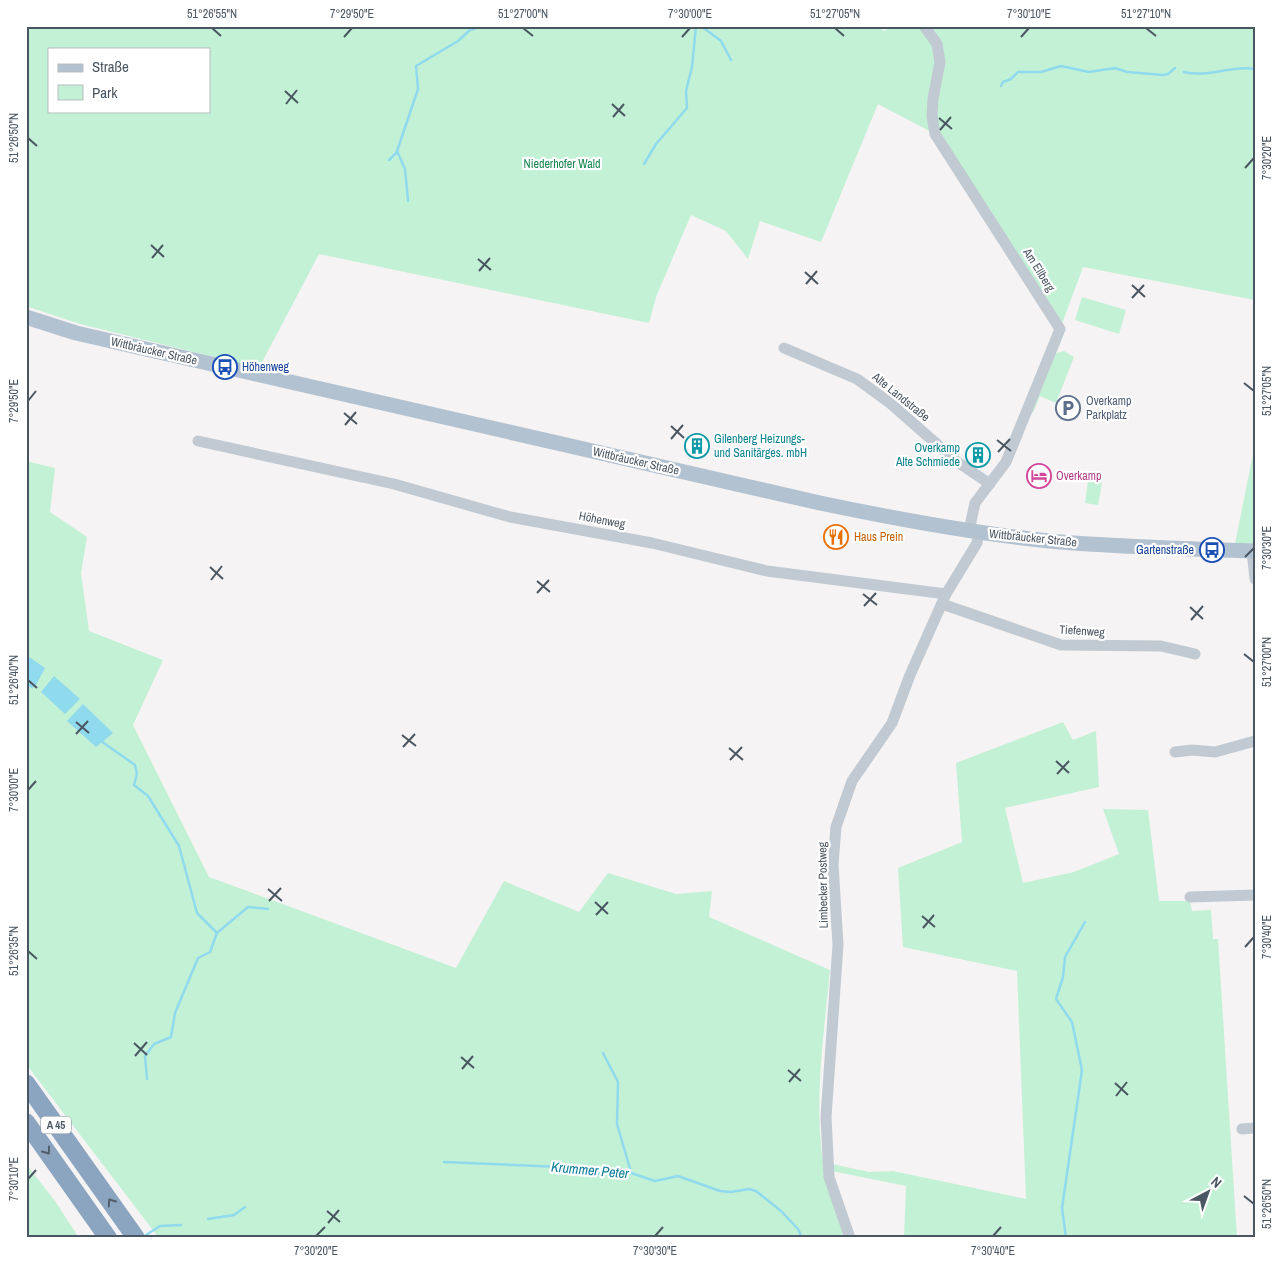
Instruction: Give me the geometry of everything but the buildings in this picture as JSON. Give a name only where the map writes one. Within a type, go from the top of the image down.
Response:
[{"type":"highway","name":"A 45","points":[[26,1084],[136,1238]]},
{"type":"highway","name":"A 45","points":[[26,1122],[108,1238]]},
{"type":"main road","name":"Wittbräucker Straße","points":[[26,317],[76,333],[801,499],[903,520],[974,532],[1083,544],[1253,551]]},
{"type":"street","name":"Am Ellberg","points":[[924,26],[937,44],[940,62],[933,99],[932,116],[935,134],[1060,329],[1006,462],[976,503],[974,532]]},
{"type":"street","name":"Alte Landstraße","points":[[784,348],[857,379],[890,403],[956,460],[990,484]]},
{"type":"street","name":"Höhenweg","points":[[198,441],[394,484],[510,517],[652,543],[767,570],[837,581],[939,591],[944,599]]},
{"type":"street","name":"Limbecker Postweg","points":[[850,1238],[828,1177],[827,1097],[838,945],[834,845],[846,794],[856,774],[892,723],[910,675],[944,599],[974,549],[974,532]]},
{"type":"street","points":[[1253,551],[1255,579]]},
{"type":"street","name":"Tiefenweg","points":[[944,599],[1061,645],[1161,646],[1195,654]]},
{"type":"street","points":[[1174,752],[1192,750],[1215,752],[1255,741]]},
{"type":"street","points":[[1190,897],[1255,896]]},
{"type":"street","points":[[1242,1129],[1255,1128]]},
{"type":"green space","name":"Niederhofer Wald","points":[[26,26],[877,26],[884,31],[893,26],[1255,26],[1255,300],[1083,267],[1060,329],[935,134],[878,104],[821,242],[760,221],[748,259],[726,231],[691,215],[656,297],[649,323],[319,254],[259,368],[80,324],[26,306]]},
{"type":"green space","points":[[1082,297],[1126,310],[1119,334],[1075,320]]},
{"type":"green space","points":[[1064,351],[1074,357],[1056,403],[1040,396],[1033,413],[1030,410],[1053,354]]},
{"type":"green space","points":[[1255,444],[1255,544],[1235,544]]},
{"type":"green space","points":[[26,461],[55,468],[50,512],[87,537],[81,573],[89,631],[163,660],[133,725],[209,877],[456,968],[504,881],[579,912],[608,873],[676,894],[712,891],[709,917],[830,970],[820,1076],[820,1130],[822,1156],[827,1180],[846,1238],[159,1238],[26,1064]]},
{"type":"green space","points":[[1088,481],[1102,483],[1098,505],[1085,503]]},
{"type":"green space","points":[[1063,722],[1073,740],[1096,731],[1099,787],[1005,808],[1023,883],[1074,872],[1119,854],[1103,809],[1148,810],[1159,901],[1190,901],[1192,911],[1211,910],[1213,939],[1218,939],[1237,1238],[904,1238],[906,1186],[832,1171],[832,1164],[869,1172],[893,1171],[1026,1199],[1017,971],[903,947],[898,868],[962,842],[956,763]]},
{"type":"green space","points":[[26,1164],[55,1201],[79,1238],[26,1238]]},
{"type":"water","points":[[26,655],[45,668],[35,687],[31,688],[26,685]]},
{"type":"water","points":[[54,676],[80,699],[65,714],[41,692]]},
{"type":"water","points":[[83,704],[113,733],[96,747],[67,721]]},
{"type":"waterway","points":[[408,201],[405,169],[397,151],[418,89],[416,66],[458,41],[470,30],[483,26]]},
{"type":"waterway","points":[[644,164],[656,144],[687,108],[686,91],[692,67],[696,26]]},
{"type":"waterway","points":[[701,26],[721,41],[731,60]]},
{"type":"waterway","points":[[1001,86],[1003,82],[1011,79],[1018,72],[1041,72],[1061,66],[1089,72],[1115,68],[1127,72],[1163,75],[1168,74],[1175,68]]},
{"type":"waterway","points":[[1184,72],[1202,74],[1246,68],[1255,69]]},
{"type":"waterway","points":[[389,160],[397,152]]},
{"type":"waterway","points":[[101,741],[135,765],[137,774],[134,785],[148,796],[179,846],[197,913],[217,933],[210,952],[198,958],[175,1013],[171,1037],[154,1044],[145,1056],[147,1079]]},
{"type":"waterway","points":[[217,933],[248,907],[268,909]]},
{"type":"waterway","points":[[1066,1238],[1062,1208],[1082,1070],[1072,1022],[1056,999],[1063,977],[1065,957],[1085,922]]},
{"type":"waterway","points":[[603,1053],[618,1082],[617,1124],[631,1172]]},
{"type":"waterway","name":"Krummer Peter","points":[[444,1162],[585,1168],[596,1174],[631,1173],[655,1181],[678,1176],[720,1191],[731,1192],[749,1189],[756,1191],[781,1211],[798,1229],[802,1238]]},
{"type":"waterway","points":[[208,1219],[234,1215],[245,1207]]},
{"type":"waterway","points":[[143,1237],[160,1226],[181,1225]]},
{"type":"place","name":"Höhenweg","points":[[225,367]]},
{"type":"place","name":"Overkamp Parkplatz","points":[[1068,408]]},
{"type":"place","name":"Gilenberg Heizungs- und Sanitärges. mbH","points":[[697,446]]},
{"type":"place","name":"Overkamp Alte Schmiede","points":[[978,455]]},
{"type":"place","name":"Overkamp","points":[[1039,476]]},
{"type":"place","name":"Haus Prein","points":[[836,537]]},
{"type":"place","name":"Gartenstraße","points":[[1212,550]]}]
